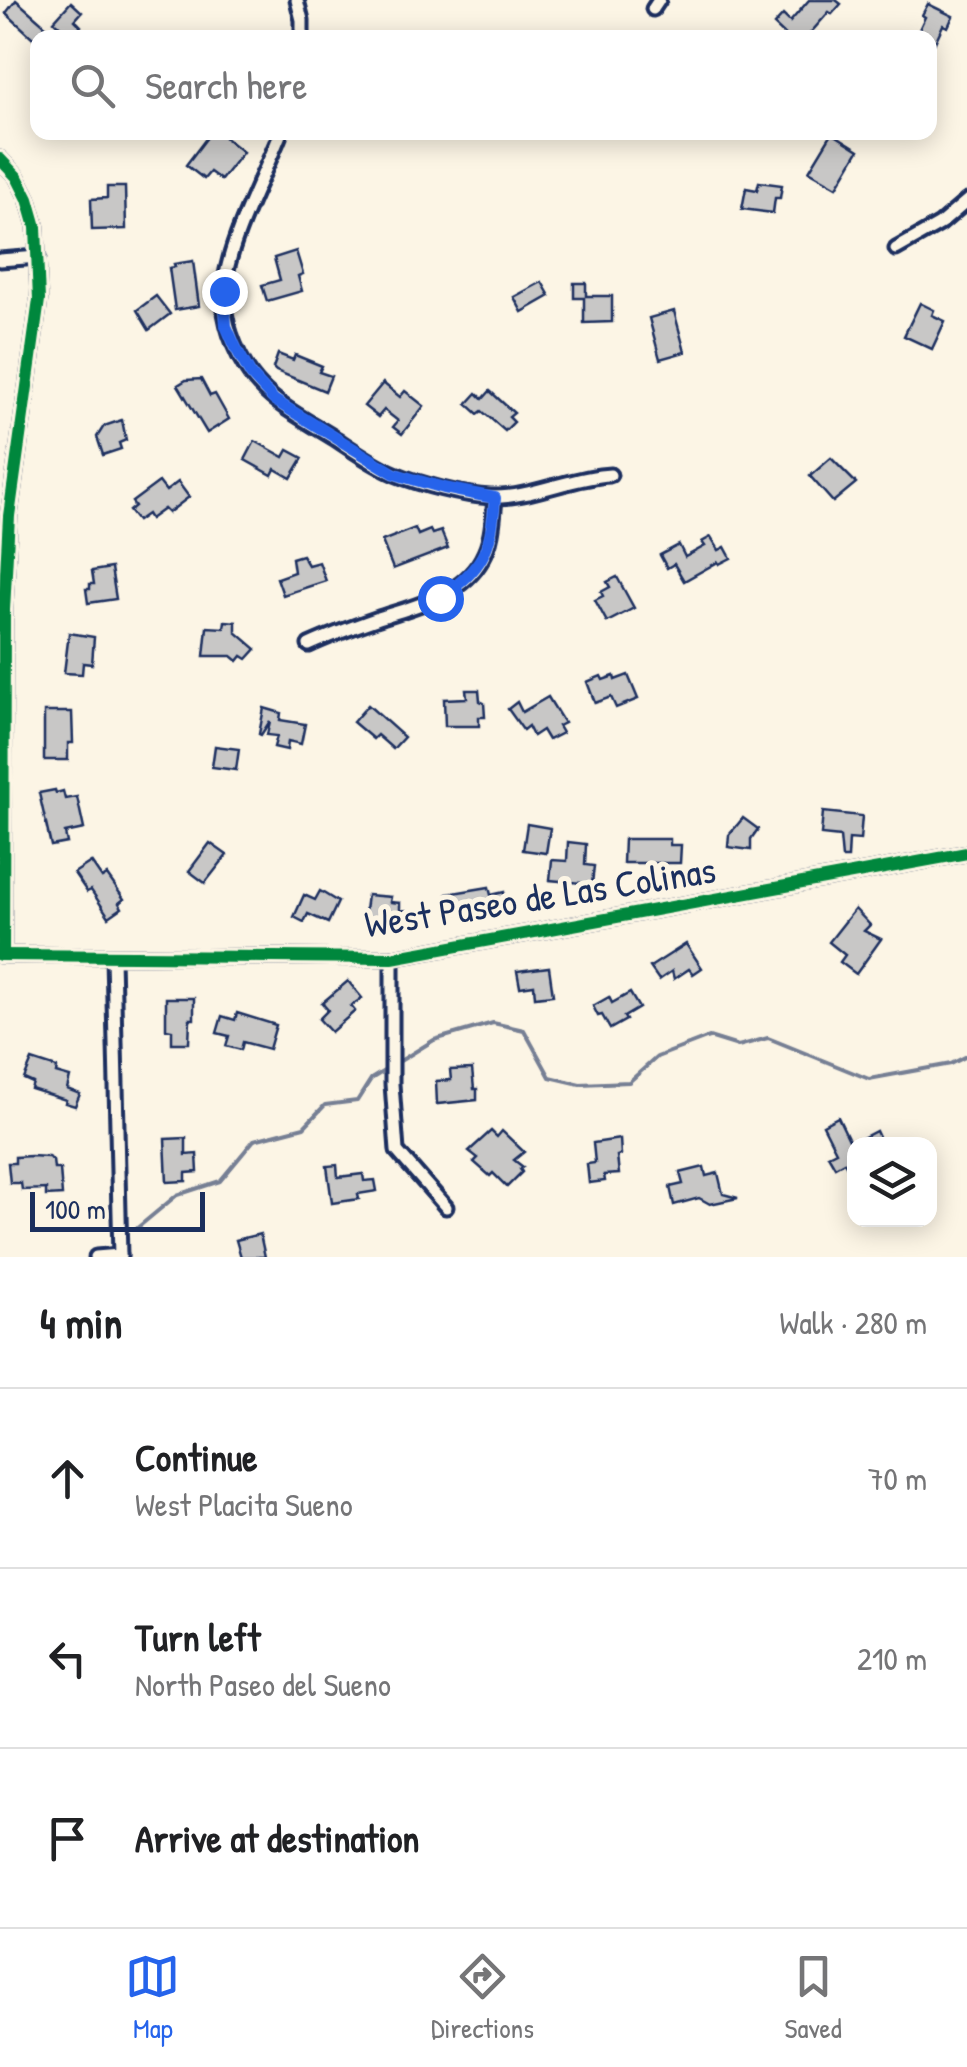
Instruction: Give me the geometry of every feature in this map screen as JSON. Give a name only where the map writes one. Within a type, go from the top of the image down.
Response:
[{"type":"street","points":[[297,0],[302,30]]},
{"type":"street","points":[[278,140],[234,247],[224,291],[226,326],[251,375],[274,400],[395,474],[444,488],[495,498],[610,475]]},
{"type":"street","points":[[0,159],[17,177],[36,227],[39,300],[9,516],[1,955]]},
{"type":"street","points":[[896,249],[940,224],[967,201]]},
{"type":"street","points":[[0,260],[38,257]]},
{"type":"street","points":[[310,645],[440,598],[457,586],[482,560],[490,540],[495,498]]},
{"type":"street","name":"West Paseo de Las Colinas","points":[[1,955],[392,958],[967,853]]},
{"type":"street","points":[[96,1257],[120,1256],[113,957]]},
{"type":"street","points":[[392,958],[392,1084],[397,1151],[446,1208]]},
{"type":"building","points":[[16,0],[48,28],[30,30],[30,35],[6,13]]},
{"type":"building","points":[[809,0],[836,0],[841,4],[813,30],[779,30],[774,25],[783,15],[790,22]]},
{"type":"building","points":[[71,2],[82,12],[75,20],[81,26],[77,30],[64,30],[54,21]]},
{"type":"building","points":[[928,4],[953,16],[937,38],[937,30],[919,30],[925,17],[922,15]]},
{"type":"building","points":[[205,140],[228,140],[243,152],[221,180],[210,172],[204,179],[186,165]]},
{"type":"building","points":[[828,140],[843,140],[859,150],[837,187],[809,171]]},
{"type":"building","points":[[759,182],[782,185],[773,213],[742,209],[746,188],[757,190]]},
{"type":"building","points":[[107,187],[125,187],[126,229],[92,230],[91,199],[107,198]]},
{"type":"building","points":[[296,251],[303,274],[298,276],[302,291],[267,301],[262,285],[280,280],[274,258]]},
{"type":"building","points":[[193,261],[199,306],[175,310],[169,268]]},
{"type":"building","points":[[542,282],[550,296],[522,312],[514,297]]},
{"type":"building","points":[[574,283],[586,283],[586,296],[612,296],[612,322],[584,323],[584,298],[574,298]]},
{"type":"building","points":[[156,296],[170,314],[149,330],[137,310]]},
{"type":"building","points":[[920,303],[945,321],[932,349],[904,336]]},
{"type":"building","points":[[674,311],[685,352],[660,359],[649,318]]},
{"type":"building","points":[[278,354],[293,360],[295,355],[322,366],[319,372],[331,376],[325,391],[276,371],[273,368]]},
{"type":"building","points":[[201,379],[229,419],[207,433],[178,385]]},
{"type":"building","points":[[383,383],[400,397],[405,391],[424,406],[402,434],[393,427],[398,421],[384,410],[378,417],[364,406]]},
{"type":"building","points":[[490,391],[514,413],[509,417],[514,422],[505,431],[467,404],[477,393],[483,399]]},
{"type":"building","points":[[122,420],[126,440],[119,443],[121,449],[103,455],[97,437],[104,426]]},
{"type":"building","points":[[255,441],[284,457],[288,450],[303,458],[291,478],[275,469],[272,475],[245,460]]},
{"type":"building","points":[[831,458],[856,483],[833,502],[810,476]]},
{"type":"building","points":[[159,482],[166,491],[178,482],[189,497],[168,513],[164,509],[150,519],[147,514],[137,521],[129,511],[135,506],[132,502]]},
{"type":"building","points":[[415,528],[418,535],[441,531],[448,548],[393,569],[382,541]]},
{"type":"building","points":[[711,537],[719,550],[725,547],[731,558],[684,581],[674,564],[667,568],[660,555],[679,545],[685,557],[705,546],[702,542]]},
{"type":"building","points":[[302,555],[308,565],[319,562],[326,581],[283,595],[277,578],[294,572],[292,558]]},
{"type":"building","points":[[111,568],[116,599],[88,603],[86,589],[94,584],[92,571]]},
{"type":"building","points":[[617,577],[634,608],[607,622],[595,600],[610,587],[607,582]]},
{"type":"building","points":[[225,621],[236,622],[236,632],[256,649],[247,659],[204,656],[207,627],[224,628]]},
{"type":"building","points":[[69,633],[94,637],[92,664],[83,663],[82,674],[64,673]]},
{"type":"building","points":[[628,675],[638,699],[616,708],[611,697],[595,703],[587,682],[601,676],[603,680],[614,676],[615,680]]},
{"type":"building","points":[[466,690],[479,690],[485,717],[479,717],[479,726],[445,726],[444,699],[467,698]]},
{"type":"building","points":[[548,697],[564,723],[558,726],[562,733],[548,740],[542,730],[533,736],[528,726],[523,730],[508,709],[517,702],[522,712]]},
{"type":"building","points":[[368,705],[404,737],[393,749],[353,722]]},
{"type":"building","points":[[264,708],[281,713],[280,720],[305,724],[301,744],[288,741],[287,750],[274,747],[277,736],[267,735],[270,721],[259,734]]},
{"type":"building","points":[[44,712],[72,712],[73,743],[68,743],[68,760],[44,760]]},
{"type":"building","points":[[215,746],[239,749],[236,770],[212,767]]},
{"type":"building","points":[[63,791],[65,799],[77,797],[84,829],[65,833],[67,843],[51,846],[39,793]]},
{"type":"building","points":[[823,812],[862,816],[860,840],[849,839],[848,858],[842,858],[840,837],[821,835]]},
{"type":"building","points":[[743,818],[758,829],[751,839],[751,850],[728,847],[729,835]]},
{"type":"building","points":[[527,824],[550,828],[546,853],[523,850]]},
{"type":"building","points":[[624,839],[670,839],[670,845],[681,845],[680,863],[623,863]]},
{"type":"building","points":[[568,842],[586,844],[585,865],[594,866],[592,884],[550,880],[552,860],[567,861]]},
{"type":"building","points":[[210,843],[227,855],[205,883],[189,871]]},
{"type":"building","points":[[91,862],[102,878],[107,875],[124,899],[119,903],[122,908],[109,917],[74,873]]},
{"type":"building","points":[[489,887],[491,895],[504,892],[506,910],[473,915],[472,911],[449,910],[447,894]]},
{"type":"building","points":[[320,891],[338,902],[328,923],[308,914],[304,922],[294,917],[304,895],[315,900]]},
{"type":"building","points":[[367,895],[391,897],[390,902],[400,903],[400,910],[413,911],[412,922],[399,922],[400,916],[379,914],[378,920],[364,918]]},
{"type":"building","points":[[855,909],[870,925],[864,931],[881,939],[856,974],[840,962],[845,955],[829,942]]},
{"type":"building","points":[[686,944],[702,968],[693,974],[689,969],[674,979],[672,971],[659,980],[650,967]]},
{"type":"building","points":[[549,967],[553,995],[535,997],[534,985],[520,987],[517,971]]},
{"type":"building","points":[[348,981],[362,998],[351,1006],[355,1011],[331,1032],[319,1019],[328,1010],[322,1003]]},
{"type":"building","points":[[630,993],[639,1008],[610,1029],[593,1006],[609,997],[612,1003]]},
{"type":"building","points":[[166,998],[194,998],[189,1043],[172,1043],[172,1030],[166,1029]]},
{"type":"building","points":[[237,1013],[276,1025],[269,1049],[243,1042],[241,1050],[226,1046],[229,1036],[217,1033],[222,1016],[235,1020]]},
{"type":"building","points":[[32,1060],[70,1077],[67,1089],[80,1094],[75,1106],[31,1089],[33,1083],[24,1079]]},
{"type":"building","points":[[472,1069],[477,1100],[437,1104],[436,1081],[451,1080],[450,1070]]},
{"type":"building","points":[[838,1117],[848,1137],[847,1167],[844,1162],[835,1167],[828,1155],[836,1151],[823,1125]]},
{"type":"building","points":[[491,1131],[497,1137],[502,1131],[524,1152],[514,1160],[523,1167],[522,1172],[507,1187],[474,1162],[478,1158],[469,1151]]},
{"type":"building","points":[[186,1138],[186,1155],[197,1154],[198,1172],[186,1173],[186,1181],[167,1182],[165,1139]]},
{"type":"building","points":[[620,1139],[619,1174],[604,1175],[605,1181],[589,1183],[587,1164],[595,1163],[593,1143]]},
{"type":"building","points":[[15,1157],[53,1160],[54,1169],[60,1169],[62,1195],[46,1196],[46,1189],[22,1190],[21,1183],[10,1183],[8,1163],[15,1163]]},
{"type":"building","points":[[337,1165],[338,1177],[363,1174],[364,1181],[375,1180],[377,1191],[358,1194],[359,1199],[332,1203],[327,1166]]},
{"type":"building","points":[[704,1167],[706,1176],[718,1173],[723,1194],[738,1198],[710,1204],[699,1198],[674,1205],[670,1187],[683,1184],[680,1173]]},
{"type":"building","points":[[260,1234],[265,1257],[241,1257],[236,1240]]},
{"type":"waterway","points":[[136,1229],[177,1195],[220,1181],[254,1140],[304,1127],[325,1105],[357,1101],[371,1079],[434,1040],[493,1023],[524,1030],[550,1077],[580,1084],[629,1082],[657,1057],[709,1037],[738,1046],[768,1038],[869,1079],[951,1064],[967,1056]]},
{"type":"cycle path","points":[[0,159],[17,177],[36,227],[39,300],[9,516],[4,610],[3,955]]},
{"type":"cycle path","points":[[0,955],[392,958],[967,853]]},
{"type":"route","points":[[224,291],[226,326],[237,350],[251,375],[274,400],[395,474],[495,498],[490,540],[482,560],[440,598]]}]
